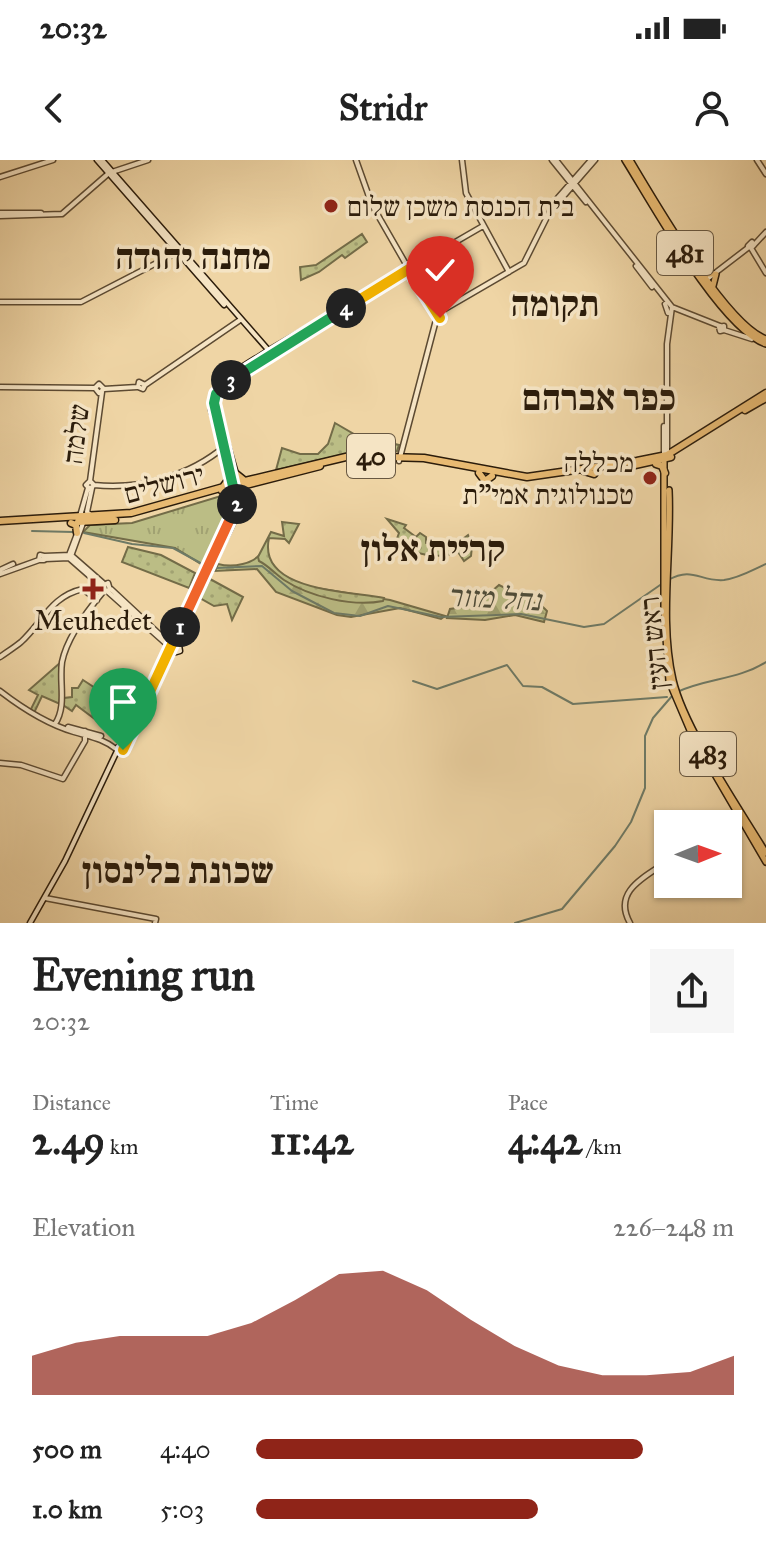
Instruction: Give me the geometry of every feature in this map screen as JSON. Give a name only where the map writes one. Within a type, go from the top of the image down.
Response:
[{"type":"highway","name":"40","points":[[664,457],[766,396]]},
{"type":"highway","name":"40","points":[[664,457],[766,396]]},
{"type":"highway","points":[[666,444],[672,450],[679,448]]},
{"type":"highway","points":[[664,457],[666,444]]},
{"type":"highway","name":"ירושלים","points":[[240,487],[333,459],[400,455],[527,477],[664,457]]},
{"type":"highway","name":"ירושלים","points":[[0,523],[82,521],[131,513],[335,462],[400,455],[492,476],[528,480],[599,468],[648,464],[664,457]]},
{"type":"highway","points":[[648,464],[660,465],[665,473]]},
{"type":"highway","points":[[223,489],[240,487],[233,471]]},
{"type":"highway","points":[[223,489],[233,471]]},
{"type":"highway","points":[[71,521],[79,533],[95,519]]},
{"type":"main road","name":"481","points":[[628,160],[705,278],[732,329],[766,342]]},
{"type":"main road","points":[[705,278],[716,274],[714,287]]},
{"type":"main road","name":"481","points":[[705,278],[714,287],[732,329],[766,342]]},
{"type":"main road","name":"ראש העין","points":[[664,457],[666,587],[675,693],[731,810]]},
{"type":"main road","name":"ראש העין","points":[[664,457],[666,577]]},
{"type":"main road","name":"ראש העין","points":[[675,693],[734,810]]},
{"type":"main road","name":"ראש העין","points":[[742,827],[766,853]]},
{"type":"main road","name":"483","points":[[742,829],[766,862]]},
{"type":"street","points":[[0,177],[53,160]]},
{"type":"street","points":[[99,160],[238,321],[268,351]]},
{"type":"street","points":[[0,215],[62,214],[108,171],[141,160]]},
{"type":"street","points":[[108,171],[148,160]]},
{"type":"street","points":[[356,160],[377,214],[437,316]]},
{"type":"street","points":[[462,160],[466,193],[509,272]]},
{"type":"street","points":[[554,160],[572,181]]},
{"type":"street","points":[[554,160],[670,309],[732,329]]},
{"type":"street","points":[[572,181],[593,160]]},
{"type":"street","points":[[400,455],[437,316],[525,261],[548,215],[578,172],[593,160]]},
{"type":"street","points":[[759,160],[766,172]]},
{"type":"street","points":[[567,172],[578,172]]},
{"type":"street","points":[[30,923],[241,507],[240,487],[223,448],[214,409],[216,394],[268,351],[483,226]]},
{"type":"street","points":[[716,274],[766,233]]},
{"type":"street","points":[[753,245],[765,270]]},
{"type":"street","points":[[753,245],[765,270]]},
{"type":"street","points":[[0,302],[81,302],[179,251]]},
{"type":"street","points":[[743,253],[756,256]]},
{"type":"street","points":[[413,276],[416,266]]},
{"type":"street","points":[[268,351],[409,269]]},
{"type":"street","points":[[664,457],[670,309]]},
{"type":"street","points":[[326,328],[329,318]]},
{"type":"street","points":[[0,387],[95,388],[103,391],[138,387],[141,382],[145,385],[238,321]]},
{"type":"street","name":"שלמה","points":[[95,519],[87,512],[103,391]]},
{"type":"street","points":[[91,486],[128,486],[159,479],[191,469],[223,448]]},
{"type":"street","name":"שלמה","points":[[71,521],[82,514],[91,486]]},
{"type":"street","points":[[169,648],[234,515],[240,487]]},
{"type":"street","points":[[70,554],[82,521]]},
{"type":"street","points":[[232,526],[242,523]]},
{"type":"street","points":[[70,554],[169,648],[180,651],[176,637]]},
{"type":"street","points":[[0,572],[42,558],[70,554]]},
{"type":"street","points":[[58,718],[63,659],[87,611],[107,591],[109,584],[102,584]]},
{"type":"street","points":[[0,657],[19,643],[49,607],[66,596],[83,589],[97,600]]},
{"type":"street","points":[[0,691],[36,715],[58,718],[119,749]]},
{"type":"street","points":[[0,763],[21,765],[63,779],[83,744],[85,733]]},
{"type":"street","points":[[630,923],[624,907],[628,891],[654,872]]},
{"type":"street","points":[[45,898],[156,921]]},
{"type":"green space","points":[[362,234],[367,242],[345,258],[342,255],[319,272],[301,280],[300,267],[316,265]]},
{"type":"green space","points":[[335,423],[354,434],[399,445],[397,451],[341,455],[276,470],[282,448],[300,454],[318,454],[328,444]]},
{"type":"green space","points":[[234,492],[236,506],[206,567],[175,548],[83,532],[90,525],[132,523]]},
{"type":"green space","points":[[387,519],[406,525],[404,528],[416,537],[420,533],[426,537],[426,543],[452,547],[468,535],[472,546],[471,556],[464,561],[458,552],[434,556],[402,548],[395,544],[399,533]]},
{"type":"green space","points":[[282,522],[299,524],[289,543],[285,539],[269,538],[269,556],[277,569],[291,579],[310,586],[384,598],[383,601],[359,603],[319,596],[294,586],[259,561],[258,557],[271,532],[284,536]]},
{"type":"green space","points":[[128,547],[161,555],[195,573],[189,588],[122,562]]},
{"type":"green space","points":[[262,552],[282,575],[304,586],[390,600],[445,616],[441,619],[400,608],[351,617],[337,615],[276,592],[257,569],[215,571],[218,564],[243,564],[254,560]]},
{"type":"green space","points":[[210,579],[243,597],[232,620],[227,604],[214,606],[200,598]]},
{"type":"green space","points":[[499,585],[543,607],[547,611],[544,622],[515,615],[485,620],[447,618],[450,609],[476,605]]},
{"type":"green space","points":[[61,662],[60,704],[42,696],[34,713],[30,711],[38,695],[29,690]]},
{"type":"green space","points":[[83,680],[115,701],[96,720],[76,705],[72,711],[63,705],[64,698],[72,697],[72,688],[78,688]]},
{"type":"waterway","name":"נחל מזור","points":[[32,531],[73,532]]},
{"type":"waterway","name":"נחל מזור","points":[[84,533],[132,544],[173,548],[206,566]]},
{"type":"waterway","name":"נחל מזור","points":[[668,580],[684,574],[724,580],[766,564]]},
{"type":"waterway","name":"נחל מזור","points":[[216,568],[262,566],[292,591],[334,613],[360,616],[388,606],[441,617],[521,614],[584,627],[604,624],[663,583]]},
{"type":"waterway","points":[[677,692],[744,672],[766,662]]},
{"type":"waterway","points":[[413,681],[437,689],[507,665],[523,686],[542,687],[573,704],[667,697]]},
{"type":"waterway","points":[[515,923],[562,909],[615,846],[631,822],[645,788],[645,736],[653,718],[672,696]]},
{"type":"place","name":"בית הכנסת משכן שלום","points":[[331,206]]},
{"type":"place","name":"מכללה טכנולוגית אמי\"ת","points":[[650,478]]},
{"type":"place","name":"Meuhedet","points":[[93,589]]},
{"type":"district","name":"מחנה יהודה","points":[[193,257]]},
{"type":"district","name":"תקומה","points":[[555,304]]},
{"type":"district","name":"כפר אברהם","points":[[599,398]]},
{"type":"district","name":"קריית אלון","points":[[433,549]]},
{"type":"district","name":"שכונת בלינסון","points":[[178,871]]},
{"type":"route","points":[[123,750],[125,739],[237,505],[223,448],[226,445],[214,409],[216,394],[271,353],[409,269],[440,318]]}]
